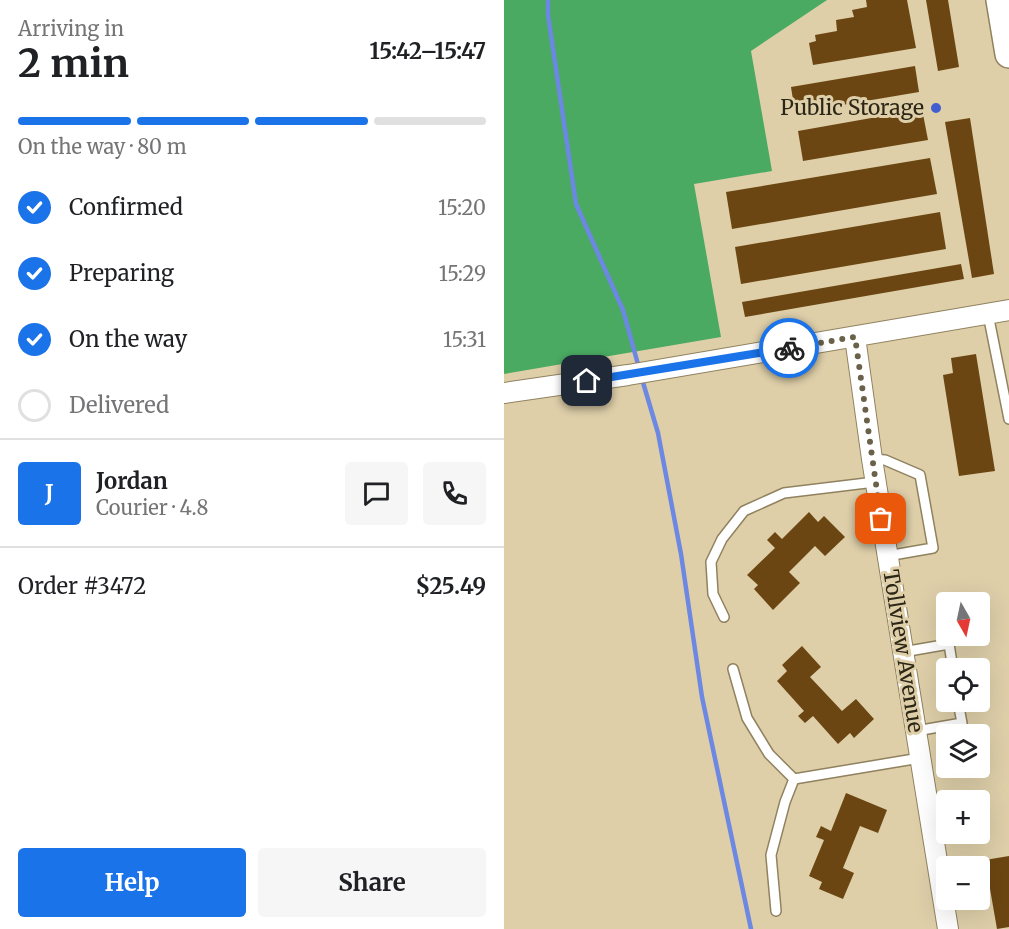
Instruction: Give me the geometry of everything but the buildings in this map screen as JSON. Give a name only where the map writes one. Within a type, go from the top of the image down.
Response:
[{"type":"main road","points":[[1000,0],[1009,54]]},
{"type":"street","points":[[504,393],[628,375],[1009,310]]},
{"type":"street","name":"Tollview Avenue","points":[[855,337],[875,482],[948,929]]},
{"type":"lane","points":[[988,314],[1004,372],[1009,419]]},
{"type":"lane","points":[[872,459],[885,460],[920,475],[933,548],[887,556]]},
{"type":"lane","points":[[724,617],[713,594],[711,562],[722,539],[744,511],[784,493],[875,482]]},
{"type":"lane","points":[[903,652],[936,643]]},
{"type":"lane","points":[[733,669],[747,718],[770,754],[794,779]]},
{"type":"lane","points":[[915,731],[962,723],[960,712]]},
{"type":"lane","points":[[794,779],[920,758]]},
{"type":"lane","points":[[776,911],[771,855],[785,802],[794,779]]},
{"type":"green space","points":[[504,0],[827,0],[751,51],[772,171],[694,184],[721,337],[504,374]]},
{"type":"waterway","points":[[548,0],[548,15],[576,204],[623,310],[639,368]]},
{"type":"waterway","points":[[642,379],[658,433],[681,554],[702,697],[751,929]]},
{"type":"way so far","points":[[789,348],[855,337],[881,519]]},
{"type":"place","name":"Public Storage","points":[[936,108]]},
{"type":"route","points":[[587,381],[789,348]]}]
